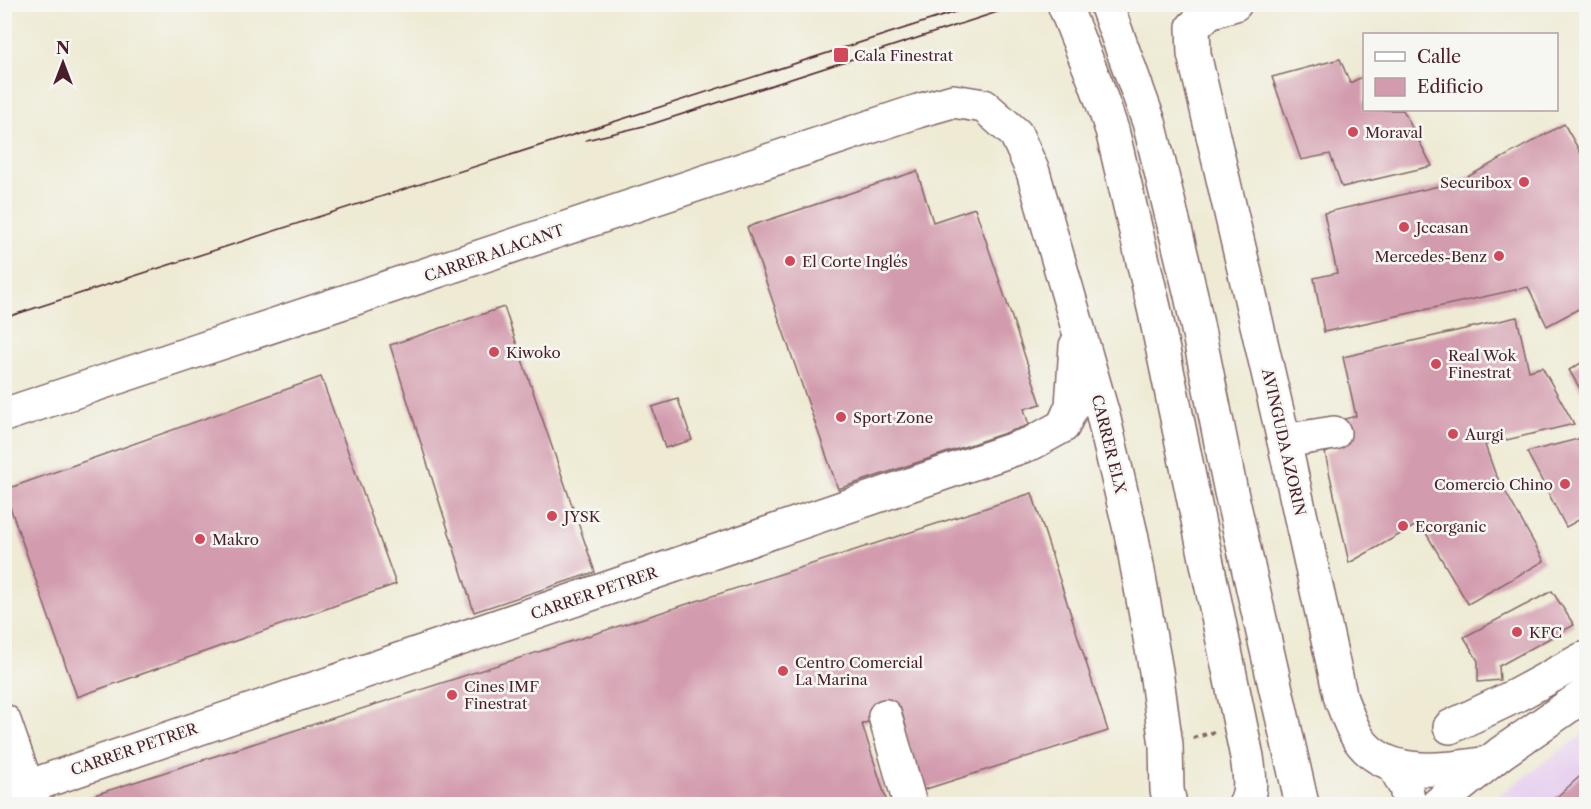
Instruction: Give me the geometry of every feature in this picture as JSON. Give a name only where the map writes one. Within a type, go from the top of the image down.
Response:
[{"type":"street","points":[[1064,4],[1112,130],[1150,289],[1240,726],[1250,781],[1248,800],[1245,804]]},
{"type":"street","name":"AVINGUDA AZORIN","points":[[1222,8],[1193,27],[1194,54],[1341,699],[1359,738],[1385,752],[1406,788],[1409,804]]},
{"type":"street","points":[[1109,14],[1149,122],[1177,238],[1231,492],[1302,804]]},
{"type":"street","name":"CARRER ALACANT","points":[[4,415],[918,111],[953,101],[984,106]]},
{"type":"street","name":"CARRER ELX","points":[[984,106],[1016,134],[1033,172],[1103,415],[1132,538],[1156,671],[1166,745],[1167,789],[1170,804]]},
{"type":"street","name":"CARRER PETRER","points":[[21,795],[1032,443],[1063,426],[1072,406],[1072,381],[1078,327]]},
{"type":"street","points":[[1284,441],[1334,433]]},
{"type":"street","points":[[1450,727],[1515,696],[1582,659],[1587,663]]},
{"type":"street","points":[[1438,804],[1488,763],[1587,694]]},
{"type":"street","points":[[885,716],[910,804]]},
{"type":"street","points":[[4,721],[21,795]]},
{"type":"street","points":[[1385,752],[1436,771],[1488,763]]},
{"type":"path","points":[[1166,745],[1240,726]]},
{"type":"shaded area","points":[[1583,734],[1586,738],[1586,804],[1487,804]]},
{"type":"building","name":"Moraval","points":[[1340,59],[1350,83],[1363,76],[1363,111],[1404,111],[1432,166],[1342,187],[1330,154],[1301,160],[1272,77]]},
{"type":"building","points":[[1564,124],[1586,162],[1586,305],[1547,326],[1528,287],[1324,332],[1314,278],[1337,273],[1324,213],[1460,181]]},
{"type":"building","points":[[917,171],[933,222],[975,208],[1041,404],[1024,409],[1029,425],[838,489],[747,227]]},
{"type":"building","points":[[504,307],[595,572],[474,612],[390,345]]},
{"type":"building","points":[[1517,317],[1529,371],[1542,367],[1574,424],[1485,445],[1495,473],[1544,561],[1468,604],[1420,523],[1349,563],[1325,453],[1338,448],[1330,423],[1356,416],[1343,357]]},
{"type":"building","points":[[1586,360],[1586,399],[1569,370]]},
{"type":"building","name":"Makro","points":[[321,377],[396,584],[77,697],[4,490]]},
{"type":"building","points":[[678,399],[692,440],[665,448],[652,407]]},
{"type":"building","name":"Comercio Chino","points":[[1586,437],[1586,516],[1566,527],[1527,452]]},
{"type":"building","name":"Centro Comercial La Marina","points":[[1032,493],[1108,731],[923,790],[898,711],[862,724],[887,802],[878,804],[93,804],[91,796]]},
{"type":"building","name":"KFC","points":[[1552,591],[1574,625],[1499,666],[1500,680],[1478,682],[1478,661],[1464,637]]},
{"type":"building","points":[[1586,771],[1586,804],[1547,804],[1559,795]]},
{"type":"tram line","points":[[4,318],[980,4]]},
{"type":"tram line","points":[[586,140],[652,124],[1022,4]]},
{"type":"place","name":"Cala Finestrat","points":[[841,55]]},
{"type":"place","name":"Moraval","points":[[1353,132]]},
{"type":"place","name":"Securibox","points":[[1524,182]]},
{"type":"place","name":"Jccasan","points":[[1404,227]]},
{"type":"place","name":"Mercedes-Benz","points":[[1499,256]]},
{"type":"place","name":"El Corte Inglés","points":[[790,261]]},
{"type":"place","name":"Kiwoko","points":[[494,352]]},
{"type":"place","name":"Real Wok Finestrat","points":[[1436,364]]},
{"type":"place","name":"Sport Zone","points":[[841,417]]},
{"type":"place","name":"Aurgi","points":[[1453,434]]},
{"type":"place","name":"Comercio Chino","points":[[1565,484]]},
{"type":"place","name":"JYSK","points":[[552,516]]},
{"type":"place","name":"Ecorganic","points":[[1403,526]]},
{"type":"place","name":"Makro","points":[[200,539]]},
{"type":"place","name":"KFC","points":[[1517,632]]},
{"type":"place","name":"Centro Comercial La Marina","points":[[783,671]]},
{"type":"place","name":"Cines IMF Finestrat","points":[[452,695]]}]
